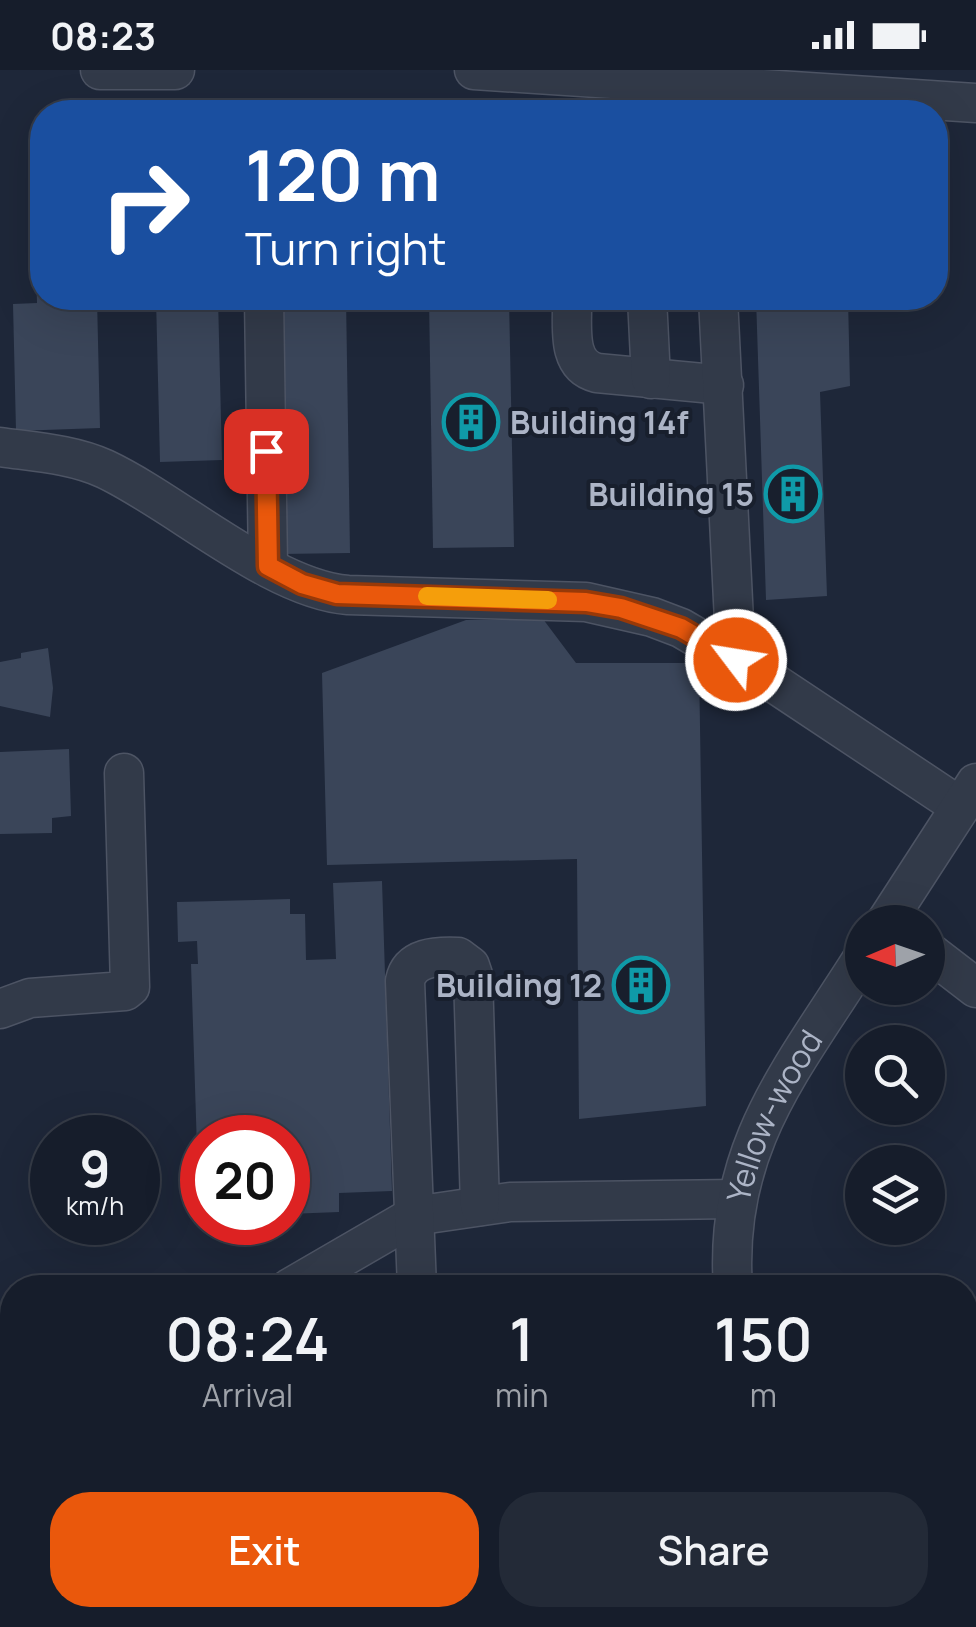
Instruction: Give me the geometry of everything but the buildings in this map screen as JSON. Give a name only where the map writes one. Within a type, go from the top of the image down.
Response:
[{"type":"street","points":[[100,70],[175,70]]},
{"type":"street","points":[[474,70],[782,80],[976,103]]},
{"type":"street","points":[[264,310],[268,566]]},
{"type":"street","points":[[572,310],[578,364],[597,374],[724,384]]},
{"type":"street","points":[[649,310],[652,379]]},
{"type":"street","points":[[719,310],[736,660]]},
{"type":"street","points":[[0,447],[72,457],[108,470],[268,566],[302,584],[337,594],[586,602],[621,608],[681,628],[968,794],[898,905]]},
{"type":"street","points":[[0,1009],[30,998],[124,991],[130,987],[124,773]]},
{"type":"street","points":[[416,1275],[405,981],[408,968],[418,961],[458,957],[470,966],[473,975],[480,1206]]},
{"type":"street","points":[[945,965],[976,988]]},
{"type":"street","name":"Yellow-wood","points":[[733,1275],[736,1199],[760,1122],[845,986]]},
{"type":"street","points":[[312,1275],[414,1216],[480,1206],[633,1198],[736,1199]]},
{"type":"slow traffic","points":[[427,596],[548,600]]},
{"type":"place","name":"Building 14f","points":[[471,422]]},
{"type":"place","name":"Building 15","points":[[793,494]]},
{"type":"place","name":"Building 12","points":[[641,985]]},
{"type":"route","points":[[266,451],[268,566],[302,584],[348,595],[586,602],[640,613],[681,628],[736,660]]}]
